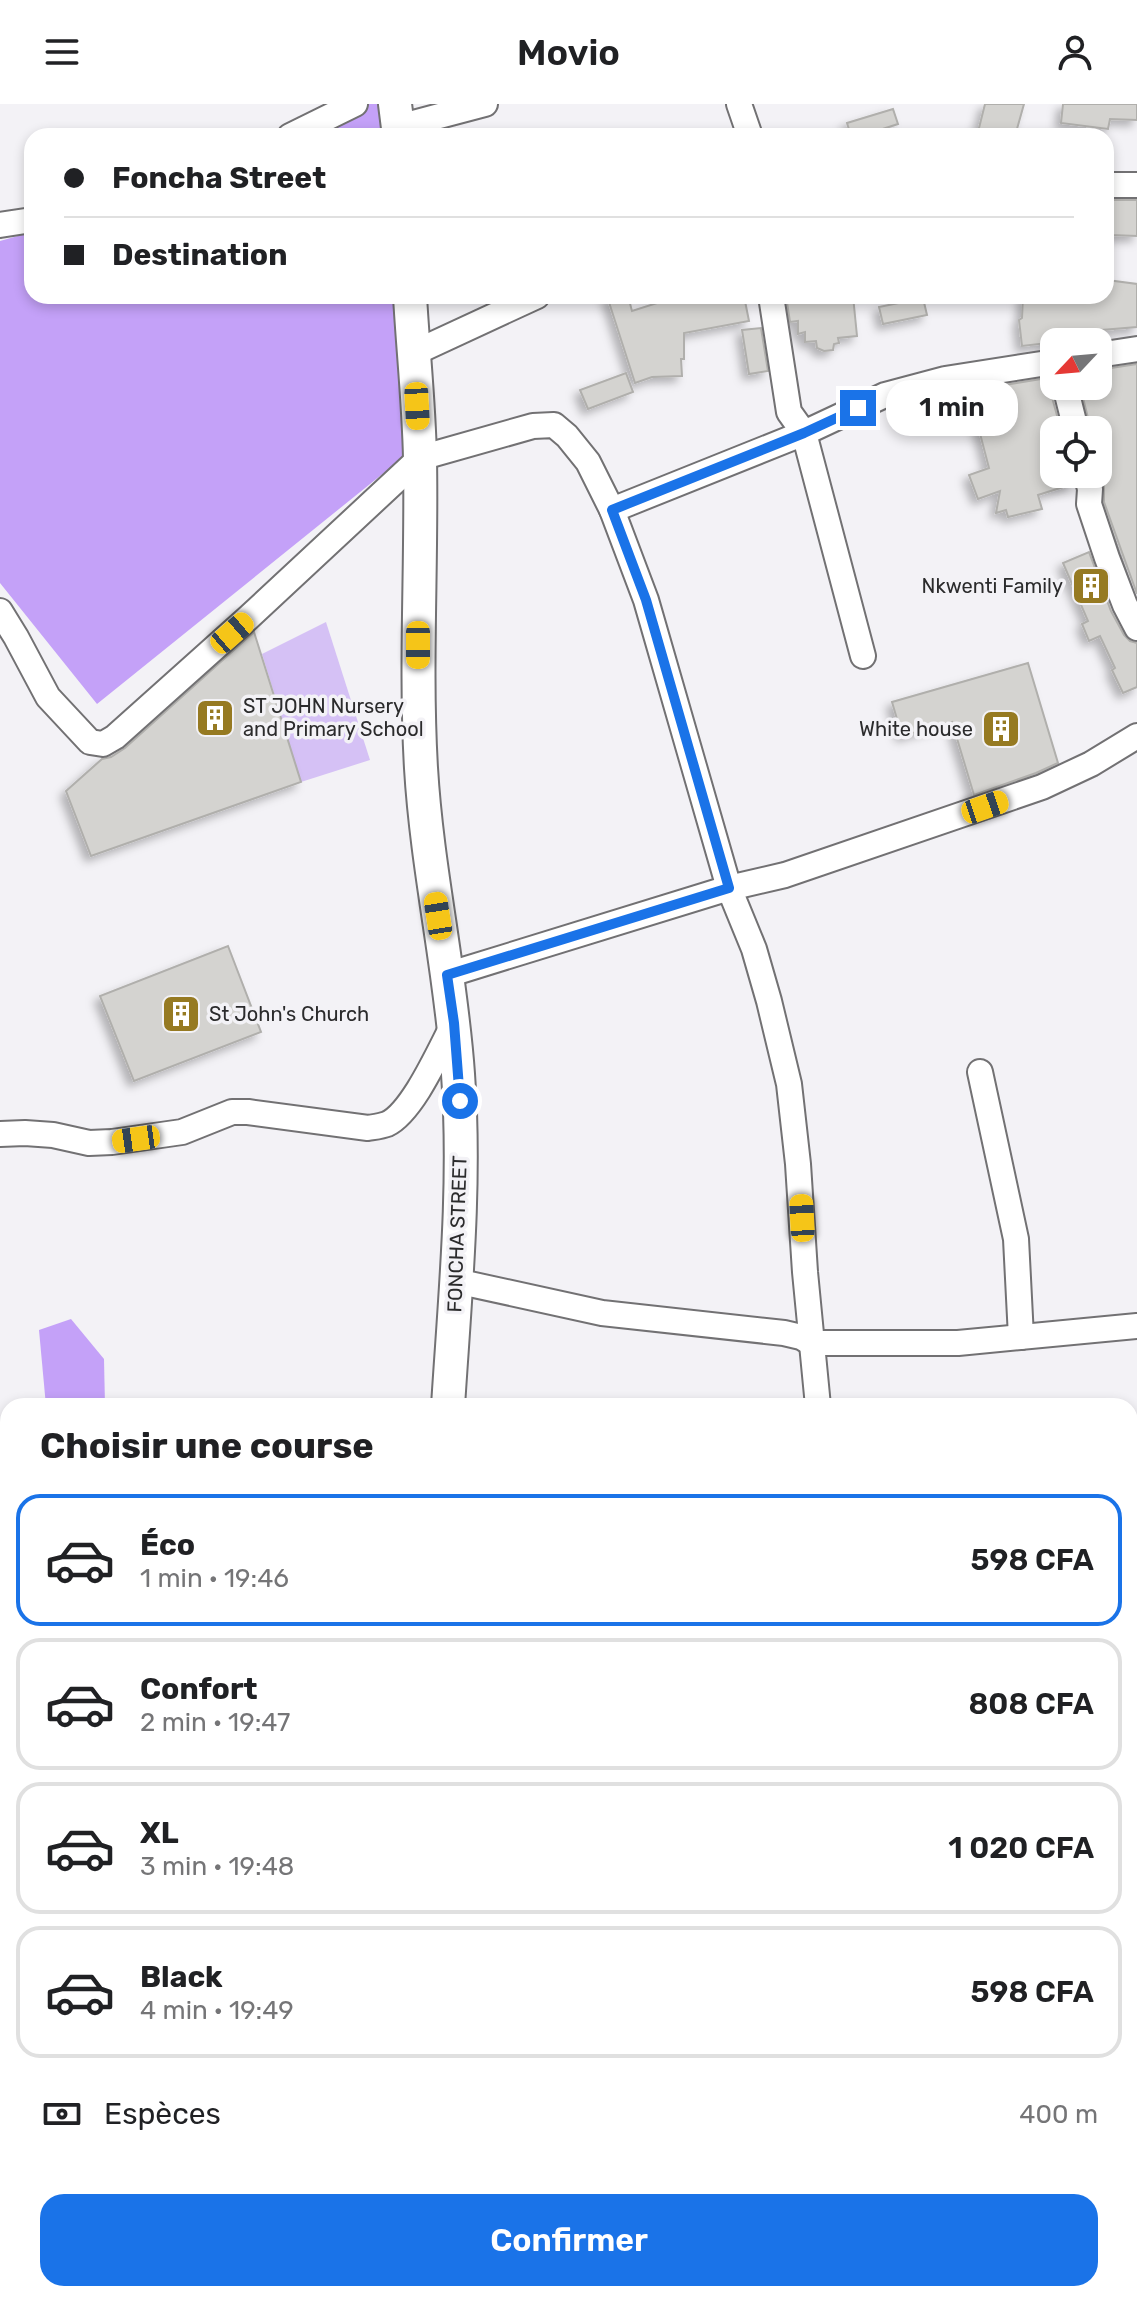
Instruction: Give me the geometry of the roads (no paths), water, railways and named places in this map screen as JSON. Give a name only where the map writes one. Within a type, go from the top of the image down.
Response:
[{"type":"main road","name":"FONCHA STREET","points":[[411,304],[420,458],[418,707],[421,769],[425,827],[454,1023],[461,1128],[449,1398]]},
{"type":"street","points":[[306,128],[355,104]]},
{"type":"street","points":[[397,122],[485,104]]},
{"type":"street","points":[[739,104],[747,128]]},
{"type":"street","points":[[1114,185],[1137,185]]},
{"type":"street","points":[[0,225],[24,221]]},
{"type":"street","points":[[414,353],[520,304]]},
{"type":"street","points":[[772,304],[789,412],[804,433],[863,656]]},
{"type":"street","points":[[1112,353],[1137,349]]},
{"type":"street","points":[[612,510],[804,433],[885,395],[945,379],[1040,364]]},
{"type":"street","points":[[0,611],[48,697],[90,742],[103,744],[115,737],[248,618],[420,458],[533,426],[554,425],[567,436],[588,462],[612,510],[646,600],[729,888],[758,962],[789,1084],[817,1398]]},
{"type":"street","points":[[1090,488],[1089,504],[1107,558],[1137,628]]},
{"type":"street","points":[[447,975],[729,888],[785,875],[1042,787],[1091,764],[1137,736]]},
{"type":"street","points":[[0,1134],[53,1135],[89,1143],[112,1142],[182,1132],[232,1112],[368,1128],[387,1124],[412,1101],[454,1023]]},
{"type":"street","points":[[980,1072],[1016,1239],[1021,1337]]},
{"type":"street","points":[[456,1281],[602,1313],[784,1333],[811,1343],[958,1343],[1137,1326]]},
{"type":"place","name":"Nkwenti Family","points":[[1091,586]]},
{"type":"place","name":"ST JOHN Nursery and Primary School","points":[[215,718]]},
{"type":"place","name":"White house","points":[[1001,729]]},
{"type":"place","name":"St John's Church","points":[[181,1014]]}]
